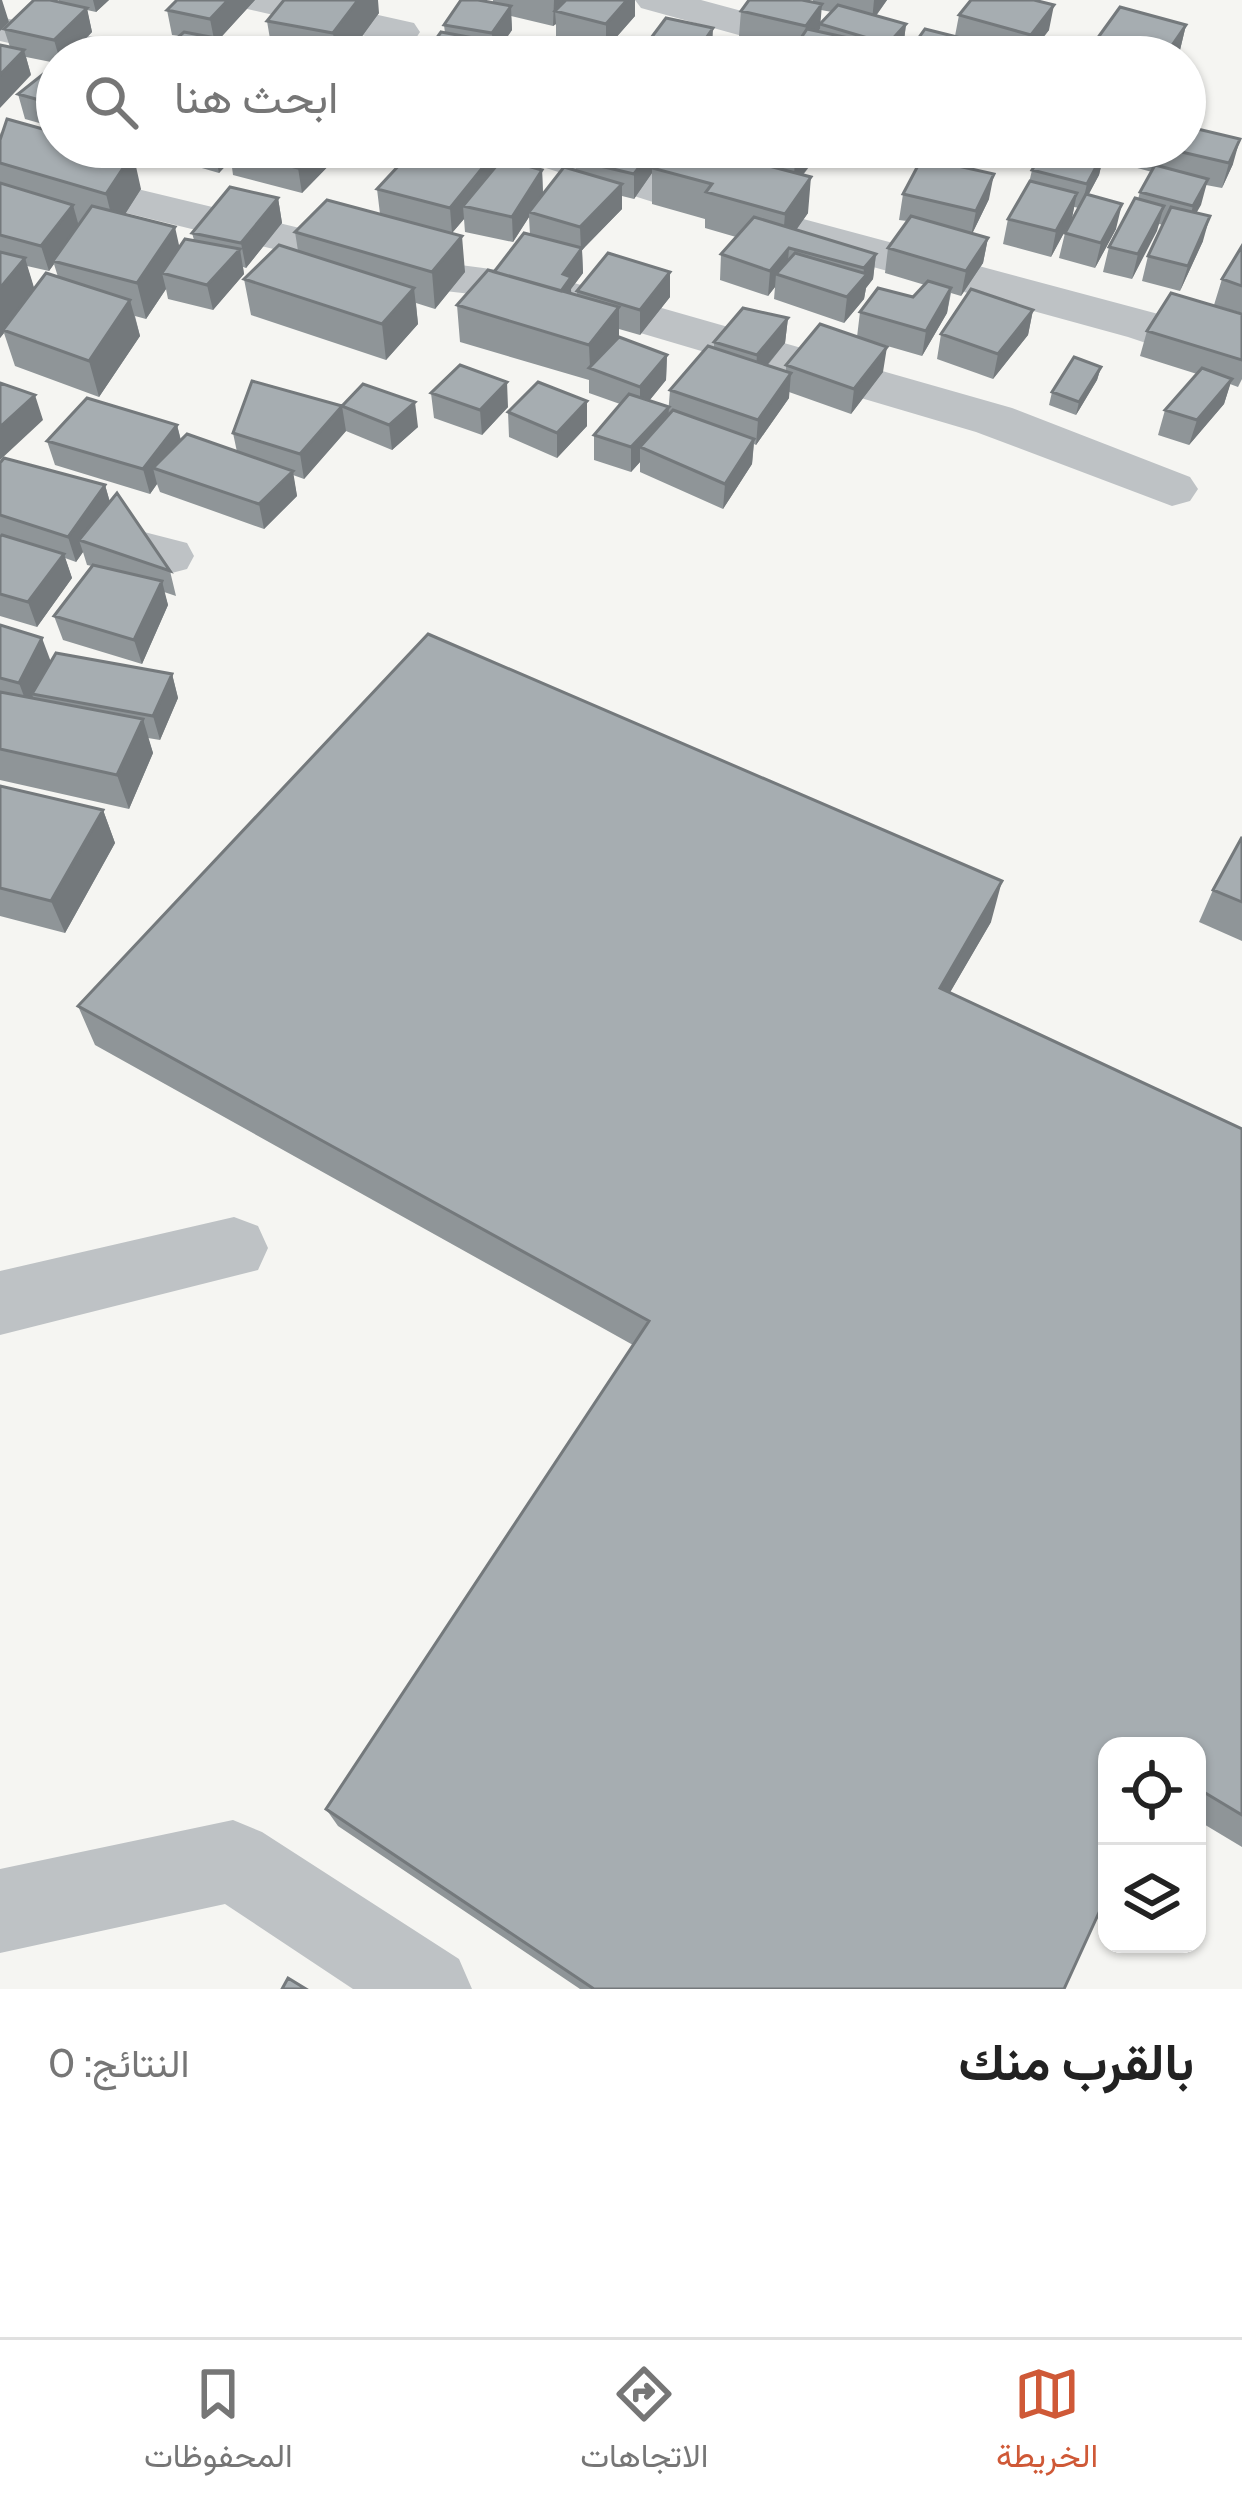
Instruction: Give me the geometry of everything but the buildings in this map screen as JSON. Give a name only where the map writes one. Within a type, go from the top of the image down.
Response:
[{"type":"street","points":[[257,0],[400,32]]},
{"type":"street","points":[[655,0],[788,36]]},
{"type":"street","points":[[0,29],[36,37]]},
{"type":"street","points":[[590,168],[776,226],[1144,326],[1242,360]]},
{"type":"street","points":[[0,169],[445,277],[536,287],[994,420],[1172,489]]},
{"type":"street","points":[[0,513],[168,556]]},
{"type":"street","points":[[0,1303],[233,1248]]},
{"type":"street","points":[[0,1911],[233,1861],[429,1989]]}]
